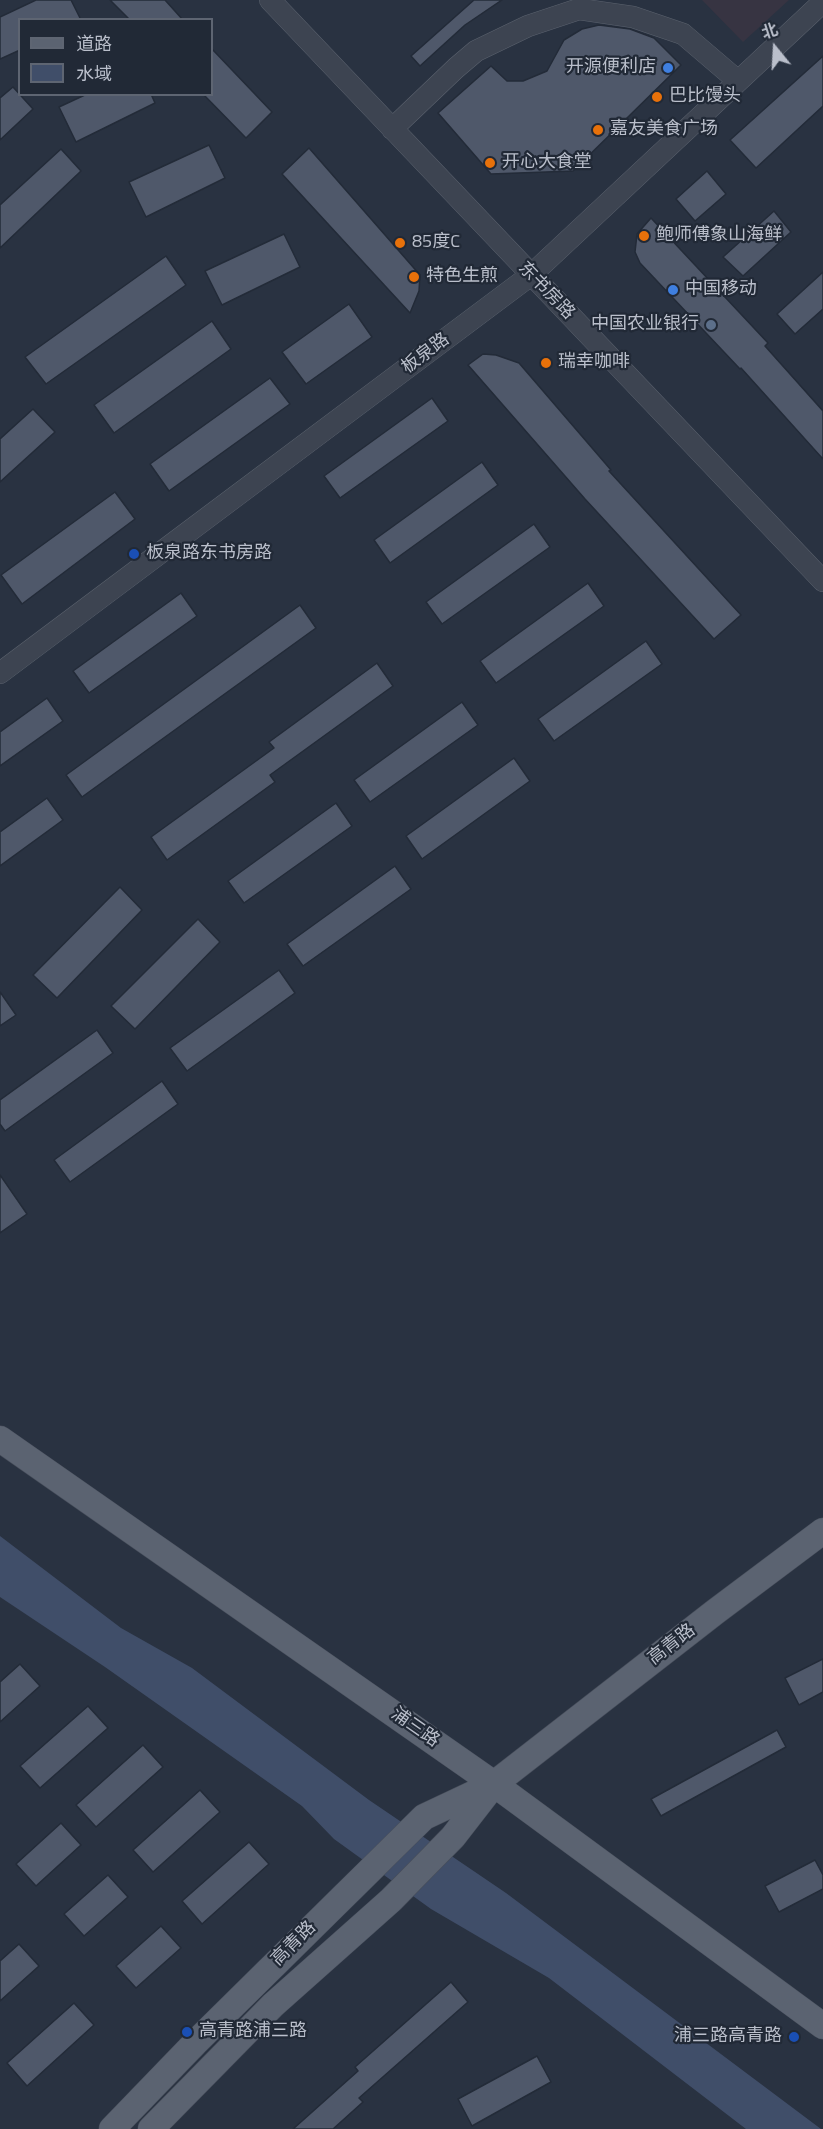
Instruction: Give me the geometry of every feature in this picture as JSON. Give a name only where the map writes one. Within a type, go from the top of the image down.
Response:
[{"type":"main road","name":"浦三路","points":[[0,1439],[494,1784],[823,2026]]},
{"type":"main road","name":"高青路","points":[[112,2129],[195,2043],[424,1817],[494,1784],[823,1531]]},
{"type":"main road","name":"高青路","points":[[151,2129],[273,2005],[391,1900],[453,1838],[494,1784]]},
{"type":"street","name":"东书房路","points":[[270,0],[823,581]]},
{"type":"street","name":"板泉路","points":[[0,673],[531,275],[823,2]]},
{"type":"street","points":[[392,129],[476,51],[528,26],[579,9],[633,17],[683,34],[738,81]]},
{"type":"shaded area","points":[[702,0],[789,0],[743,42]]},
{"type":"water","points":[[0,1536],[121,1628],[192,1668],[369,1800],[506,1893],[821,2129],[746,2129],[549,1978],[431,1909],[334,1839],[302,1806],[105,1667],[0,1597]]},
{"type":"building","points":[[36,0],[71,0],[80,18],[18,18],[18,51],[0,59],[0,17]]},
{"type":"building","points":[[110,0],[165,0],[181,18],[128,18]]},
{"type":"building","points":[[474,0],[502,0],[465,25],[420,66],[411,56]]},
{"type":"building","points":[[599,25],[630,29],[654,38],[681,65],[573,171],[491,174],[438,113],[491,66],[507,81],[523,81],[547,71],[564,40],[582,29]]},
{"type":"building","points":[[213,50],[272,112],[246,138],[205,96],[213,96]]},
{"type":"building","points":[[823,56],[823,106],[756,168],[730,140]]},
{"type":"building","points":[[13,87],[18,96],[21,96],[33,109],[0,140],[0,98]]},
{"type":"building","points":[[83,96],[152,96],[155,103],[76,142],[59,107]]},
{"type":"building","points":[[209,145],[225,178],[146,217],[129,182]]},
{"type":"building","points":[[309,148],[420,275],[419,291],[410,313],[282,174]]},
{"type":"building","points":[[61,149],[81,171],[0,248],[0,205]]},
{"type":"building","points":[[707,171],[726,194],[695,221],[676,199]]},
{"type":"building","points":[[774,211],[791,232],[743,276],[723,257]]},
{"type":"building","points":[[651,218],[768,343],[765,346],[823,411],[823,459],[741,368],[640,263],[635,252],[637,234]]},
{"type":"building","points":[[284,234],[300,267],[222,305],[205,271]]},
{"type":"building","points":[[166,256],[186,285],[46,384],[25,357]]},
{"type":"building","points":[[823,272],[823,309],[795,334],[777,314]]},
{"type":"building","points":[[349,304],[372,337],[306,384],[282,352]]},
{"type":"building","points":[[212,321],[231,349],[114,433],[94,405]]},
{"type":"building","points":[[483,354],[496,355],[519,363],[611,470],[609,471],[741,615],[714,639],[585,499],[468,365]]},
{"type":"building","points":[[270,378],[290,404],[169,491],[150,464]]},
{"type":"building","points":[[432,398],[448,421],[340,498],[324,476]]},
{"type":"building","points":[[33,409],[55,432],[0,482],[0,439]]},
{"type":"building","points":[[482,462],[498,485],[390,563],[374,540]]},
{"type":"building","points":[[115,492],[135,519],[22,604],[1,575]]},
{"type":"building","points":[[534,524],[550,547],[442,624],[426,602]]},
{"type":"building","points":[[588,583],[604,606],[496,683],[480,661]]},
{"type":"building","points":[[181,593],[197,616],[89,693],[73,671]]},
{"type":"building","points":[[300,605],[316,628],[82,797],[66,775]]},
{"type":"building","points":[[646,641],[662,664],[554,741],[538,719]]},
{"type":"building","points":[[377,663],[393,686],[270,775],[275,782],[167,860],[151,837],[274,748],[269,742]]},
{"type":"building","points":[[47,698],[63,721],[0,766],[0,732]]},
{"type":"building","points":[[462,702],[478,725],[370,802],[354,780]]},
{"type":"building","points":[[514,758],[530,781],[422,859],[406,836]]},
{"type":"building","points":[[47,798],[63,820],[0,866],[0,832]]},
{"type":"building","points":[[336,803],[352,826],[244,903],[228,881]]},
{"type":"building","points":[[395,866],[411,889],[303,966],[287,944]]},
{"type":"building","points":[[120,887],[142,910],[57,998],[33,975]]},
{"type":"building","points":[[198,919],[220,942],[135,1029],[111,1006]]},
{"type":"building","points":[[279,970],[295,993],[187,1071],[170,1048]]},
{"type":"building","points":[[0,992],[16,1015],[0,1026]]},
{"type":"building","points":[[97,1030],[113,1053],[5,1131],[0,1124],[0,1100]]},
{"type":"building","points":[[162,1081],[178,1104],[70,1182],[54,1160]]},
{"type":"building","points":[[0,1175],[27,1214],[0,1233]]},
{"type":"building","points":[[823,1659],[823,1692],[799,1705],[785,1678]]},
{"type":"building","points":[[20,1664],[40,1686],[0,1722],[0,1682]]},
{"type":"building","points":[[88,1706],[108,1728],[40,1788],[20,1766]]},
{"type":"building","points":[[777,1730],[786,1747],[661,1816],[651,1799]]},
{"type":"building","points":[[143,1745],[163,1767],[96,1827],[76,1805]]},
{"type":"building","points":[[200,1790],[220,1812],[153,1872],[133,1850]]},
{"type":"building","points":[[61,1823],[81,1845],[36,1886],[16,1864]]},
{"type":"building","points":[[249,1842],[269,1864],[202,1924],[182,1901]]},
{"type":"building","points":[[815,1860],[823,1875],[823,1889],[779,1912],[765,1886]]},
{"type":"building","points":[[108,1875],[128,1897],[84,1936],[64,1914]]},
{"type":"building","points":[[161,1926],[181,1948],[136,1988],[116,1966]]},
{"type":"building","points":[[19,1944],[39,1966],[0,2001],[0,1961]]},
{"type":"building","points":[[451,1982],[468,2002],[359,2098],[363,2102],[333,2129],[293,2129],[358,2071],[355,2067]]},
{"type":"building","points":[[74,2003],[94,2025],[27,2086],[7,2063]]},
{"type":"building","points":[[537,2056],[551,2082],[472,2126],[458,2099]]},
{"type":"place","name":"开源便利店","points":[[668,68]]},
{"type":"place","name":"巴比馒头","points":[[657,97]]},
{"type":"place","name":"嘉友美食广场","points":[[598,130]]},
{"type":"place","name":"开心大食堂","points":[[490,163]]},
{"type":"place","name":"鲍师傅象山海鲜","points":[[644,236]]},
{"type":"place","name":"85度C","points":[[400,243]]},
{"type":"place","name":"特色生煎","points":[[414,277]]},
{"type":"place","name":"中国移动","points":[[673,290]]},
{"type":"place","name":"中国农业银行","points":[[711,325]]},
{"type":"place","name":"瑞幸咖啡","points":[[546,363]]},
{"type":"place","name":"板泉路东书房路","points":[[134,554]]},
{"type":"place","name":"高青路浦三路","points":[[187,2032]]},
{"type":"place","name":"浦三路高青路","points":[[794,2037]]}]
